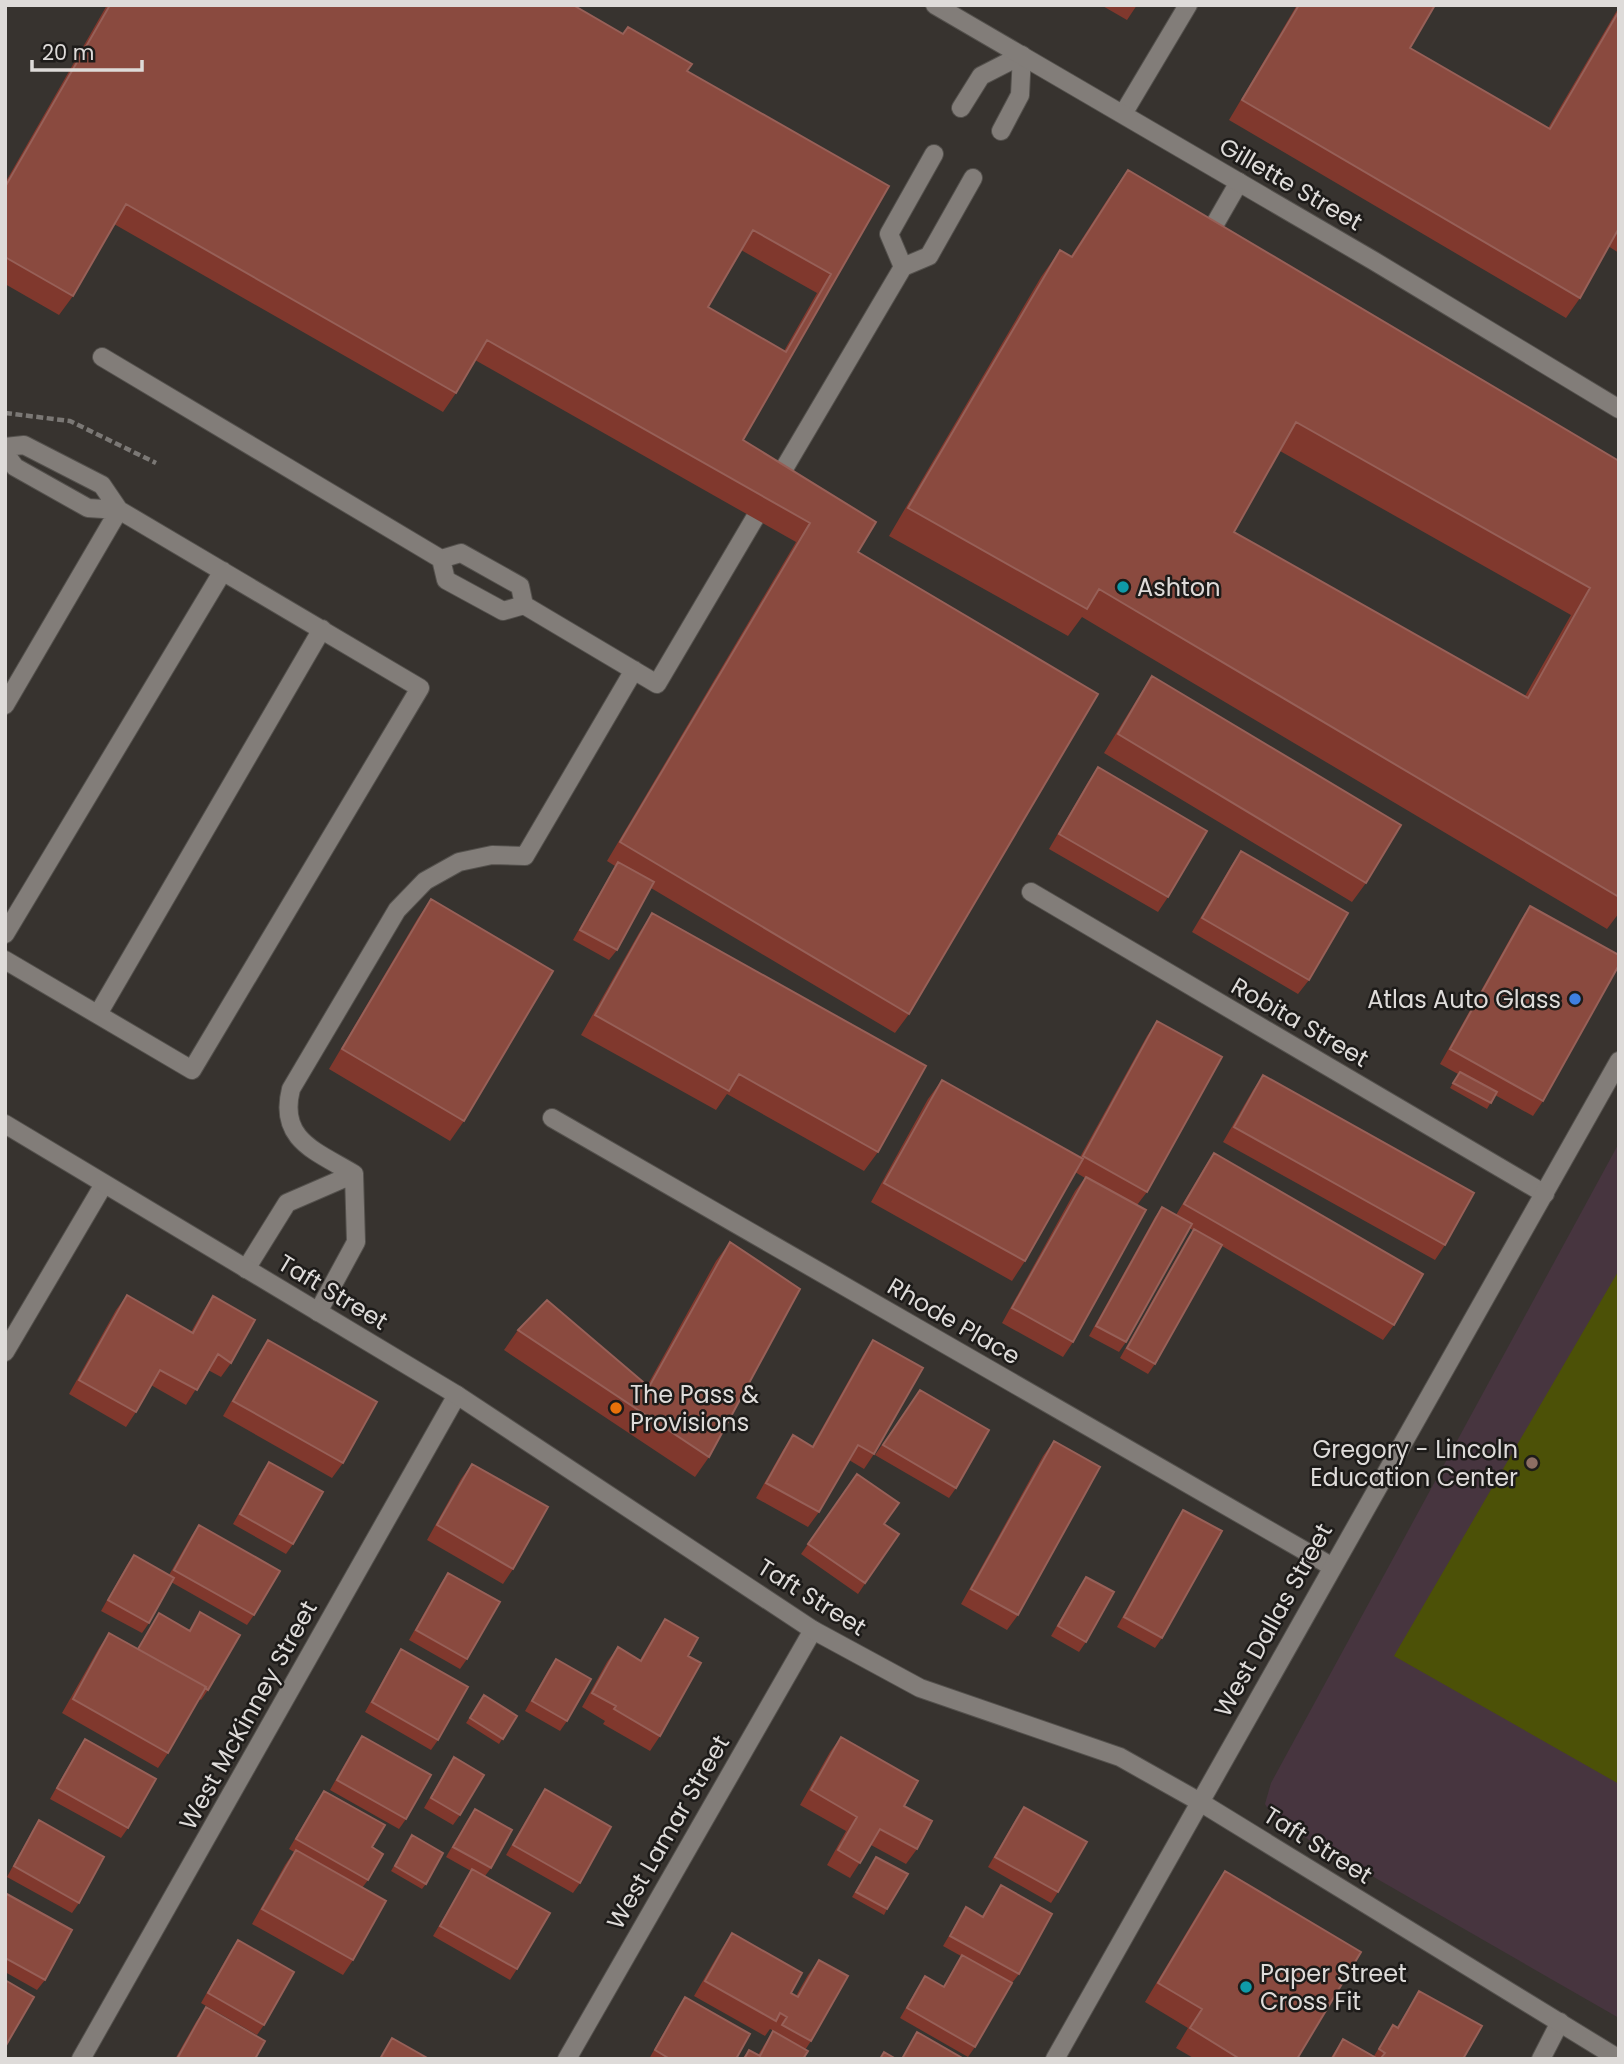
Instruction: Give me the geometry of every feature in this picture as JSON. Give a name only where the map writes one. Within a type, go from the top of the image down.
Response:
[{"type":"street","name":"Gillette Street","points":[[935,5],[1239,182],[1619,409]]},
{"type":"street","points":[[1123,114],[1188,5]]},
{"type":"street","points":[[961,108],[981,76],[1022,55],[1020,95],[1001,131]]},
{"type":"street","points":[[903,267],[889,234],[934,154]]},
{"type":"street","points":[[102,357],[440,559],[446,580],[503,611],[524,606],[657,684],[903,267],[929,257],[973,177]]},
{"type":"street","points":[[1199,251],[1239,182]]},
{"type":"street","points":[[5,447],[24,445],[102,485],[119,510],[420,688],[192,1070],[5,960]]},
{"type":"street","points":[[5,453],[15,467],[88,508],[119,510]]},
{"type":"street","points":[[5,705],[119,510]]},
{"type":"street","points":[[440,559],[461,553],[500,574],[520,586],[524,606]]},
{"type":"street","points":[[5,934],[223,571]]},
{"type":"street","points":[[97,1014],[321,629]]},
{"type":"street","points":[[354,1174],[303,1144],[290,1127],[286,1109],[291,1089],[397,910],[425,881],[459,862],[492,855],[525,856],[634,670]]},
{"type":"street","name":"Robita Street","points":[[1031,892],[1545,1194]]},
{"type":"street","name":"West Dallas Street","points":[[1055,2059],[1331,1566],[1619,1061]]},
{"type":"street","name":"Rhode Place","points":[[552,1118],[1331,1566]]},
{"type":"street","name":"Taft Street","points":[[5,1124],[457,1395],[813,1630],[920,1688],[1120,1757],[1200,1802],[1619,2059]]},
{"type":"street","points":[[246,1269],[287,1203],[354,1174]]},
{"type":"street","points":[[318,1312],[356,1242],[354,1174]]},
{"type":"street","points":[[5,1352],[104,1184]]},
{"type":"street","name":"West McKinney Street","points":[[81,2059],[457,1395]]},
{"type":"street","name":"West Lamar Street","points":[[567,2059],[813,1630]]},
{"type":"street","points":[[1541,2059],[1560,2022]]},
{"type":"path","points":[[5,413],[70,421],[156,463]]},
{"type":"shaded area","name":"Gregory - Lincoln Education Center","points":[[1619,1143],[1619,2018],[1299,1834],[1271,1814],[1265,1804],[1271,1783]]},
{"type":"shaded area","points":[[1619,1270],[1619,1784],[1394,1656]]},
{"type":"building","points":[[110,5],[573,5],[623,34],[628,27],[692,64],[687,71],[889,186],[743,440],[876,522],[858,552],[1098,694],[909,1014],[620,842],[810,523],[487,340],[456,393],[126,204],[73,296],[5,257],[5,187]],"holes":[[[753,230],[831,274],[786,352],[708,307]]]},
{"type":"building","points":[[1299,5],[1435,5],[1410,48],[1550,129],[1619,11],[1619,228],[1580,298],[1242,100]]},
{"type":"building","name":"Ashton","points":[[1128,170],[1619,461],[1619,897],[1099,589],[1087,609],[908,508],[1060,250],[1072,257]],"holes":[[[1296,422],[1590,588],[1528,698],[1234,532]]]},
{"type":"building","points":[[1152,676],[1401,825],[1366,883],[1118,734]]},
{"type":"building","points":[[1098,767],[1207,831],[1168,897],[1059,834]]},
{"type":"building","points":[[1241,851],[1348,913],[1309,980],[1202,918]]},
{"type":"building","points":[[618,862],[654,882],[617,950],[580,930]]},
{"type":"building","points":[[431,899],[553,971],[464,1121],[342,1049]]},
{"type":"building","points":[[1530,906],[1619,955],[1619,965],[1543,1101],[1450,1049]]},
{"type":"building","points":[[652,913],[926,1066],[878,1152],[739,1074],[729,1091],[595,1015]]},
{"type":"building","points":[[1157,1021],[1222,1057],[1147,1192],[1083,1156]]},
{"type":"building","points":[[1460,1072],[1497,1092],[1491,1103],[1453,1083]]},
{"type":"building","points":[[1263,1075],[1474,1193],[1445,1245],[1234,1127]]},
{"type":"building","points":[[942,1080],[1083,1159],[1025,1261],[884,1183]]},
{"type":"building","points":[[1214,1153],[1423,1274],[1394,1325],[1184,1204]]},
{"type":"building","points":[[1086,1177],[1146,1210],[1073,1342],[1012,1308]]},
{"type":"building","points":[[1162,1207],[1192,1224],[1126,1342],[1096,1326]]},
{"type":"building","points":[[1194,1229],[1222,1245],[1155,1364],[1127,1348]]},
{"type":"building","points":[[730,1242],[800,1289],[709,1457],[518,1330],[547,1300],[649,1387]]},
{"type":"building","points":[[127,1295],[193,1333],[213,1296],[255,1320],[231,1363],[218,1354],[197,1390],[160,1370],[136,1412],[79,1380]]},
{"type":"building","points":[[268,1340],[377,1402],[343,1463],[233,1401]]},
{"type":"building","points":[[873,1340],[923,1368],[874,1454],[858,1445],[819,1512],[766,1483],[793,1435],[813,1447]]},
{"type":"building","points":[[920,1390],[989,1430],[956,1488],[883,1445]]},
{"type":"building","points":[[1054,1441],[1100,1467],[1018,1615],[971,1589]]},
{"type":"building","points":[[269,1462],[323,1492],[293,1544],[240,1514]]},
{"type":"building","points":[[472,1464],[548,1507],[513,1569],[437,1525]]},
{"type":"building","points":[[857,1474],[899,1503],[884,1524],[899,1534],[865,1583],[808,1544]]},
{"type":"building","points":[[1183,1510],[1222,1531],[1162,1638],[1124,1617]]},
{"type":"building","points":[[199,1525],[280,1571],[254,1615],[174,1570]]},
{"type":"building","points":[[134,1555],[174,1578],[149,1623],[108,1600]]},
{"type":"building","points":[[448,1573],[500,1602],[467,1659],[416,1630]]},
{"type":"building","points":[[1086,1577],[1114,1592],[1086,1642],[1058,1626]]},
{"type":"building","points":[[200,1612],[240,1635],[208,1690],[138,1649],[159,1613],[190,1631]]},
{"type":"building","points":[[665,1619],[698,1638],[688,1656],[701,1663],[660,1736],[592,1693],[618,1647],[641,1661]]},
{"type":"building","points":[[109,1633],[206,1687],[168,1753],[73,1699]]},
{"type":"building","points":[[401,1649],[468,1687],[438,1740],[372,1702]]},
{"type":"building","points":[[556,1659],[591,1679],[567,1721],[532,1701]]},
{"type":"building","points":[[484,1695],[517,1716],[503,1739],[470,1718]]},
{"type":"building","points":[[362,1736],[431,1775],[406,1819],[337,1780]]},
{"type":"building","points":[[841,1737],[918,1781],[904,1806],[932,1821],[917,1849],[880,1829],[860,1863],[838,1850],[857,1817],[811,1790]]},
{"type":"building","points":[[85,1739],[156,1779],[128,1828],[57,1788]]},
{"type":"building","points":[[454,1757],[484,1775],[460,1815],[431,1798]]},
{"type":"building","points":[[545,1789],[611,1827],[580,1883],[513,1845]]},
{"type":"building","points":[[324,1791],[385,1825],[372,1847],[383,1854],[368,1880],[296,1839]]},
{"type":"building","points":[[1024,1807],[1087,1842],[1058,1892],[995,1857]]},
{"type":"building","points":[[475,1809],[512,1830],[491,1868],[453,1847]]},
{"type":"building","points":[[39,1820],[104,1857],[79,1903],[14,1866]]},
{"type":"building","points":[[412,1835],[443,1853],[426,1884],[395,1866]]},
{"type":"building","points":[[296,1850],[386,1901],[353,1960],[262,1909]]},
{"type":"building","points":[[876,1857],[908,1874],[887,1909],[856,1892]]},
{"type":"building","points":[[472,1869],[550,1913],[517,1969],[440,1926]]},
{"type":"building","name":"Paper Street Cross Fit","points":[[1225,1871],[1361,1952],[1297,2059],[1240,2059],[1190,2028],[1202,2009],[1158,1983]]},
{"type":"building","points":[[1001,1885],[1052,1914],[1019,1974],[950,1936],[966,1907],[983,1917]]},
{"type":"building","points":[[5,1893],[72,1930],[45,1980],[5,1958]]},
{"type":"building","points":[[732,1933],[802,1973],[791,1993],[798,1997],[819,1960],[848,1976],[811,2041],[782,2025],[787,2017],[780,2013],[776,2021],[705,1981]]},
{"type":"building","points":[[238,1940],[294,1972],[264,2025],[208,1993]]},
{"type":"building","points":[[962,1955],[1012,1983],[975,2047],[907,2008],[925,1976],[944,1987]]},
{"type":"building","points":[[5,1980],[34,1997],[5,2047]]},
{"type":"building","points":[[1419,1991],[1482,2026],[1463,2059],[1381,2058],[1385,2053],[1379,2049],[1393,2025],[1398,2028]]},
{"type":"building","points":[[685,1997],[750,2034],[736,2059],[670,2059],[655,2050]]},
{"type":"building","points":[[206,2007],[265,2041],[255,2059],[177,2059]]},
{"type":"building","points":[[773,2031],[808,2051],[803,2059],[744,2059],[749,2050],[760,2056]]},
{"type":"building","points":[[917,2032],[964,2059],[902,2059]]},
{"type":"building","points":[[392,2038],[429,2059],[380,2059]]},
{"type":"building","points":[[1343,2039],[1378,2059],[1332,2059]]},
{"type":"building","points":[[884,2052],[896,2059],[880,2059]]},
{"type":"place","name":"Ashton","points":[[1123,587]]},
{"type":"place","name":"Atlas Auto Glass","points":[[1575,999]]},
{"type":"place","name":"The Pass & Provisions","points":[[616,1408]]},
{"type":"place","name":"Gregory - Lincoln Education Center","points":[[1532,1463]]},
{"type":"place","name":"Paper Street Cross Fit","points":[[1246,1987]]}]
